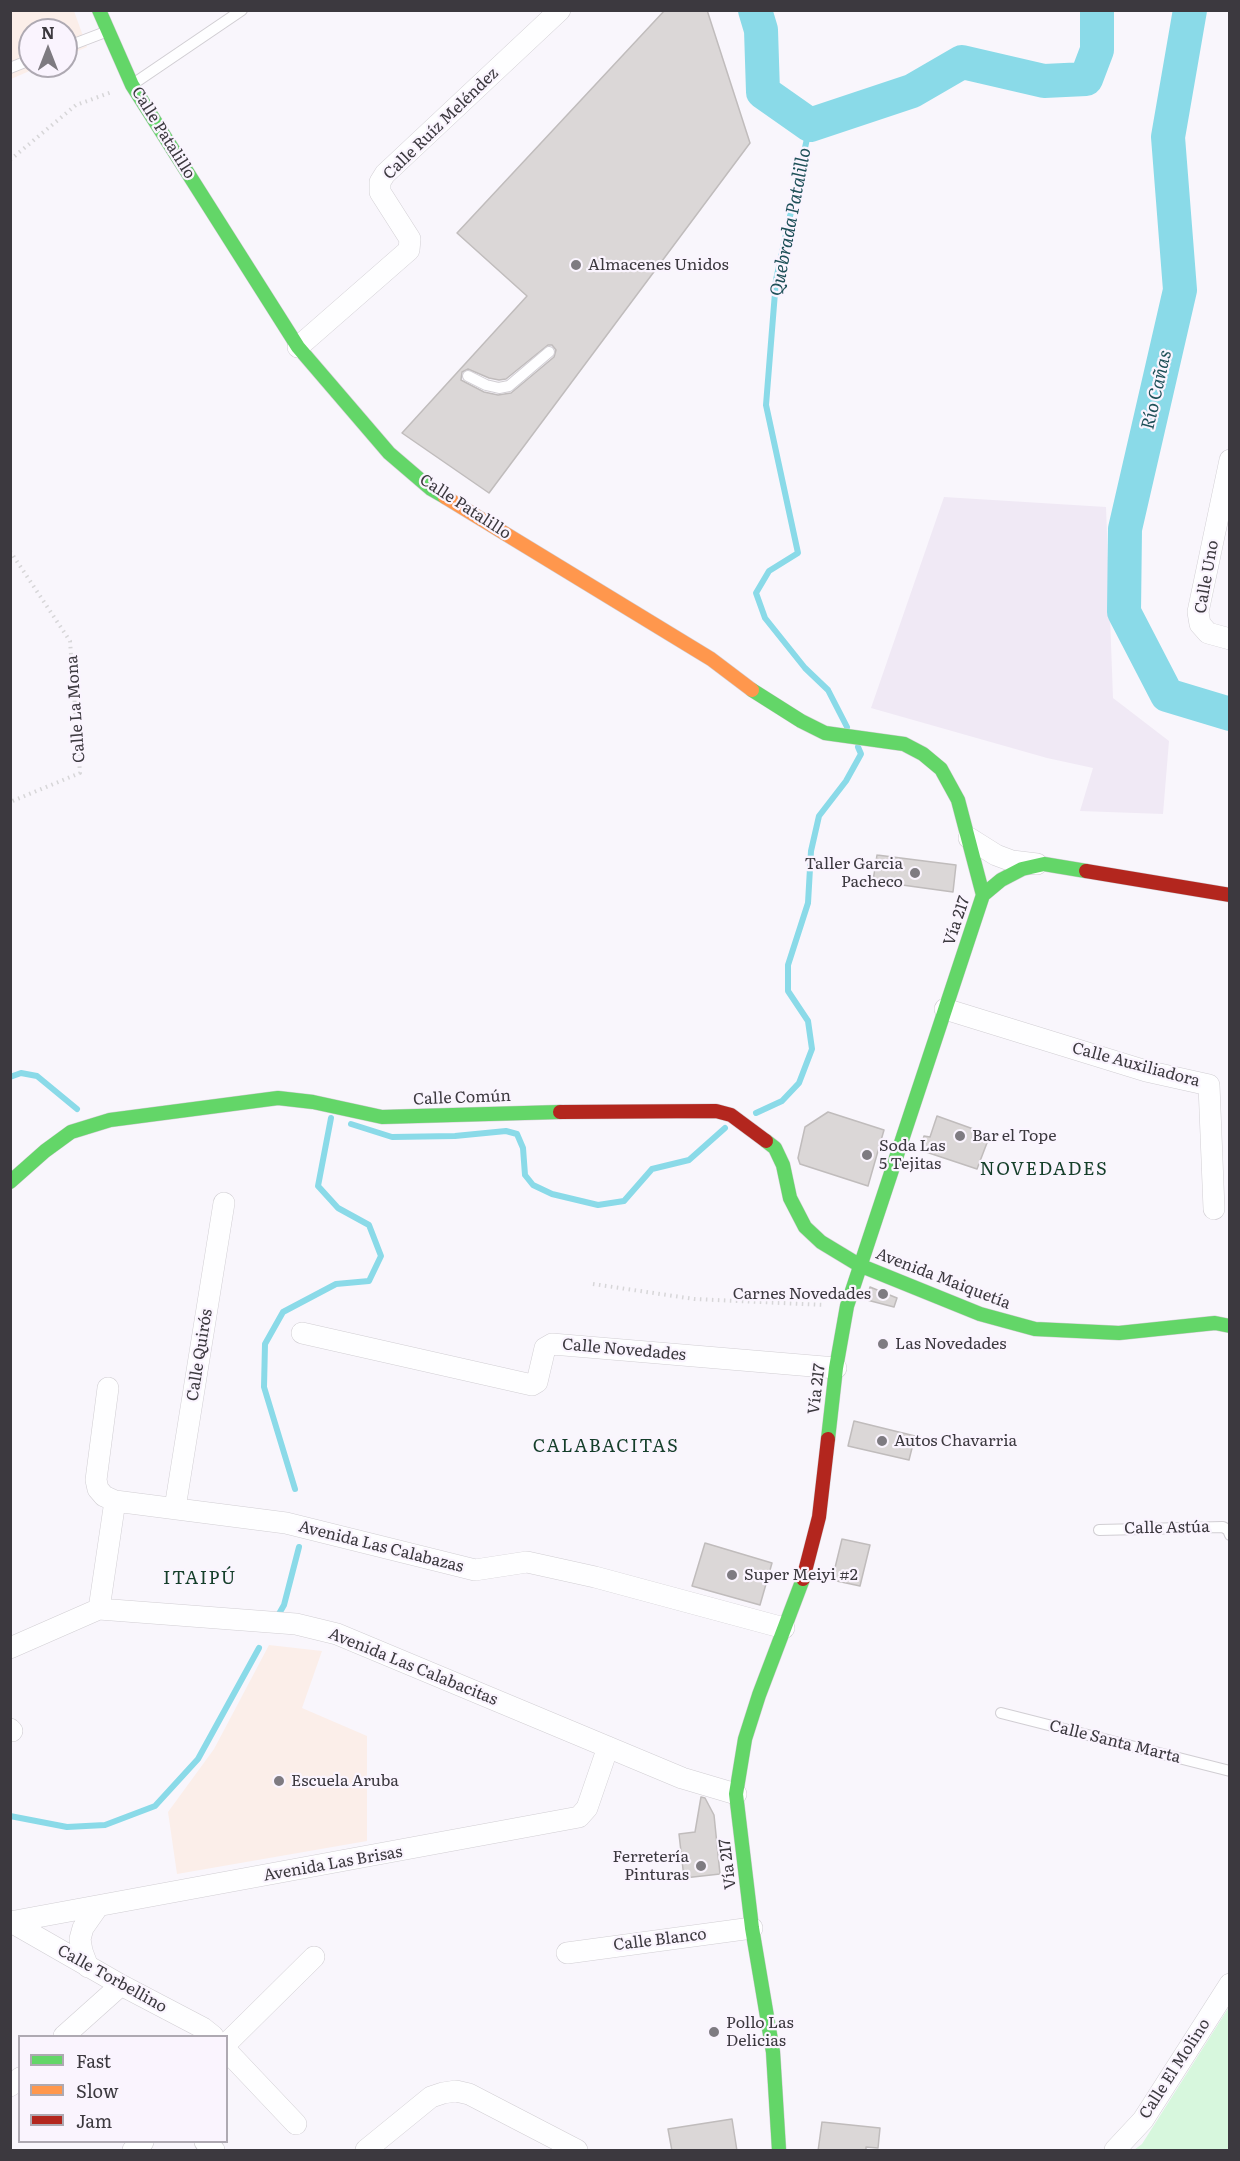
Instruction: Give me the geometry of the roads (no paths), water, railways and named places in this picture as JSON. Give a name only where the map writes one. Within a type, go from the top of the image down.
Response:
[{"type":"street","name":"Calle Patalillo","points":[[99,10],[132,85],[298,347],[389,453],[431,489],[711,659],[753,691],[801,722],[825,733],[904,744],[923,754],[940,769],[958,800],[983,896]]},
{"type":"street","name":"Calle Ruíz Meléndez","points":[[298,347],[409,250],[410,239],[380,192],[380,182],[385,174],[560,10]]},
{"type":"street","name":"Calle Uno","points":[[1230,460],[1198,612],[1200,624],[1208,633],[1230,639]]},
{"type":"street","points":[[969,838],[982,848],[1012,861],[1044,864]]},
{"type":"street","name":"Vía 217","points":[[779,2151],[773,2052],[752,1928],[736,1794],[746,1739],[759,1695],[801,1586],[819,1517],[836,1368],[848,1306],[859,1265],[983,896],[1001,880],[1022,869],[1044,864],[1230,895]]},
{"type":"street","name":"Calle Auxiliadora","points":[[945,1009],[1146,1071],[1209,1085],[1214,1209]]},
{"type":"street","name":"Calle Común","points":[[10,1182],[45,1150],[71,1132],[110,1120],[278,1098],[313,1102],[382,1116],[577,1111],[716,1111],[731,1115],[775,1148],[783,1165],[790,1198],[806,1227],[821,1242],[859,1265]]},
{"type":"street","name":"Calle Quirós","points":[[175,1508],[224,1203]]},
{"type":"street","name":"Avenida Maiquetía","points":[[859,1265],[980,1314],[1035,1329],[1119,1333],[1215,1323],[1230,1326]]},
{"type":"street","name":"Calle Novedades","points":[[302,1333],[532,1385],[537,1382],[545,1348],[552,1344],[836,1368]]},
{"type":"street","points":[[99,1609],[115,1501],[104,1496],[96,1480],[108,1388]]},
{"type":"street","name":"Avenida Las Calabazas","points":[[115,1501],[286,1523],[475,1570],[526,1562],[595,1577],[784,1628]]},
{"type":"street","name":"Avenida Las Calabacitas","points":[[10,1648],[99,1609],[296,1624],[337,1634],[682,1778],[736,1794]]},
{"type":"street","name":"Avenida Las Brisas","points":[[11,1922],[579,1818],[587,1808],[609,1747]]},
{"type":"street","points":[[88,1967],[80,1939],[83,1928],[97,1908]]},
{"type":"street","name":"Calle Torbellino","points":[[11,1922],[88,1967],[203,2028],[211,2035]]},
{"type":"street","name":"Calle Blanco","points":[[567,1953],[752,1928]]},
{"type":"street","points":[[228,2042],[314,1958]]},
{"type":"street","name":"Calle El Molino","points":[[1115,2151],[1143,2120],[1230,1984]]},
{"type":"street","points":[[66,2035],[121,1985]]},
{"type":"street","points":[[228,2052],[296,2124]]},
{"type":"street","points":[[366,2151],[431,2097],[443,2092],[456,2091],[469,2094],[577,2151]]},
{"type":"lane","points":[[132,85],[242,10]]},
{"type":"lane","points":[[78,42],[108,31]]},
{"type":"lane","points":[[468,376],[486,385],[499,388],[509,386],[549,352]]},
{"type":"lane","name":"Calle Astúa","points":[[1099,1530],[1224,1527],[1230,1535]]},
{"type":"lane","name":"Calle Santa Marta","points":[[1000,1713],[1230,1772]]},
{"type":"waterway","name":"Río Cañas","points":[[755,10],[761,30],[763,92],[810,125],[912,91],[962,62],[1044,81],[1086,79],[1097,50],[1097,10]]},
{"type":"waterway","name":"Río Cañas","points":[[1190,10],[1168,137],[1180,290],[1125,529],[1124,612],[1167,695],[1230,714]]},
{"type":"waterway","name":"Quebrada Patalillo","points":[[810,125],[776,280],[766,405],[798,553],[769,571],[756,593],[765,618],[805,668],[828,690],[847,727]]},
{"type":"waterway","name":"Quebrada Patalillo","points":[[756,1113],[782,1101],[799,1083],[812,1049],[808,1021],[788,991],[788,965],[808,903],[811,851],[819,816],[846,781],[861,754],[858,747]]},
{"type":"waterway","points":[[10,1077],[21,1073],[37,1076],[77,1109]]},
{"type":"waterway","name":"Quebrada Patalillo","points":[[295,1489],[264,1387],[265,1344],[283,1312],[336,1284],[369,1281],[381,1256],[369,1225],[338,1208],[318,1186],[331,1118]]},
{"type":"waterway","name":"Quebrada Patalillo","points":[[351,1124],[392,1137],[455,1136],[506,1131],[517,1134],[523,1148],[525,1175],[533,1185],[552,1194],[598,1205],[624,1201],[652,1169],[689,1160],[725,1128]]},
{"type":"waterway","name":"Quebrada Patalillo","points":[[276,1619],[284,1605],[299,1547]]},
{"type":"waterway","name":"Quebrada Patalillo","points":[[10,1816],[67,1827],[105,1825],[155,1806],[198,1759],[259,1648]]},
{"type":"place","name":"Almacenes Unidos","points":[[576,265]]},
{"type":"place","name":"Taller Garcia Pacheco","points":[[915,873]]},
{"type":"place","name":"Bar el Tope","points":[[960,1136]]},
{"type":"place","name":"Soda Las 5 Tejitas","points":[[867,1155]]},
{"type":"place","name":"Carnes Novedades","points":[[883,1294]]},
{"type":"place","name":"Las Novedades","points":[[883,1344]]},
{"type":"place","name":"Autos Chavarria","points":[[882,1441]]},
{"type":"place","name":"Super Meiyi #2","points":[[732,1575]]},
{"type":"place","name":"Escuela Aruba","points":[[279,1781]]},
{"type":"place","name":"Ferretería Pinturas","points":[[701,1866]]},
{"type":"place","name":"Pollo Las Delicias","points":[[714,2032]]},
{"type":"district","name":"NOVEDADES","points":[[1044,1170]]},
{"type":"district","name":"CALABACITAS","points":[[606,1447]]},
{"type":"district","name":"ITAIPÚ","points":[[200,1579]]}]
